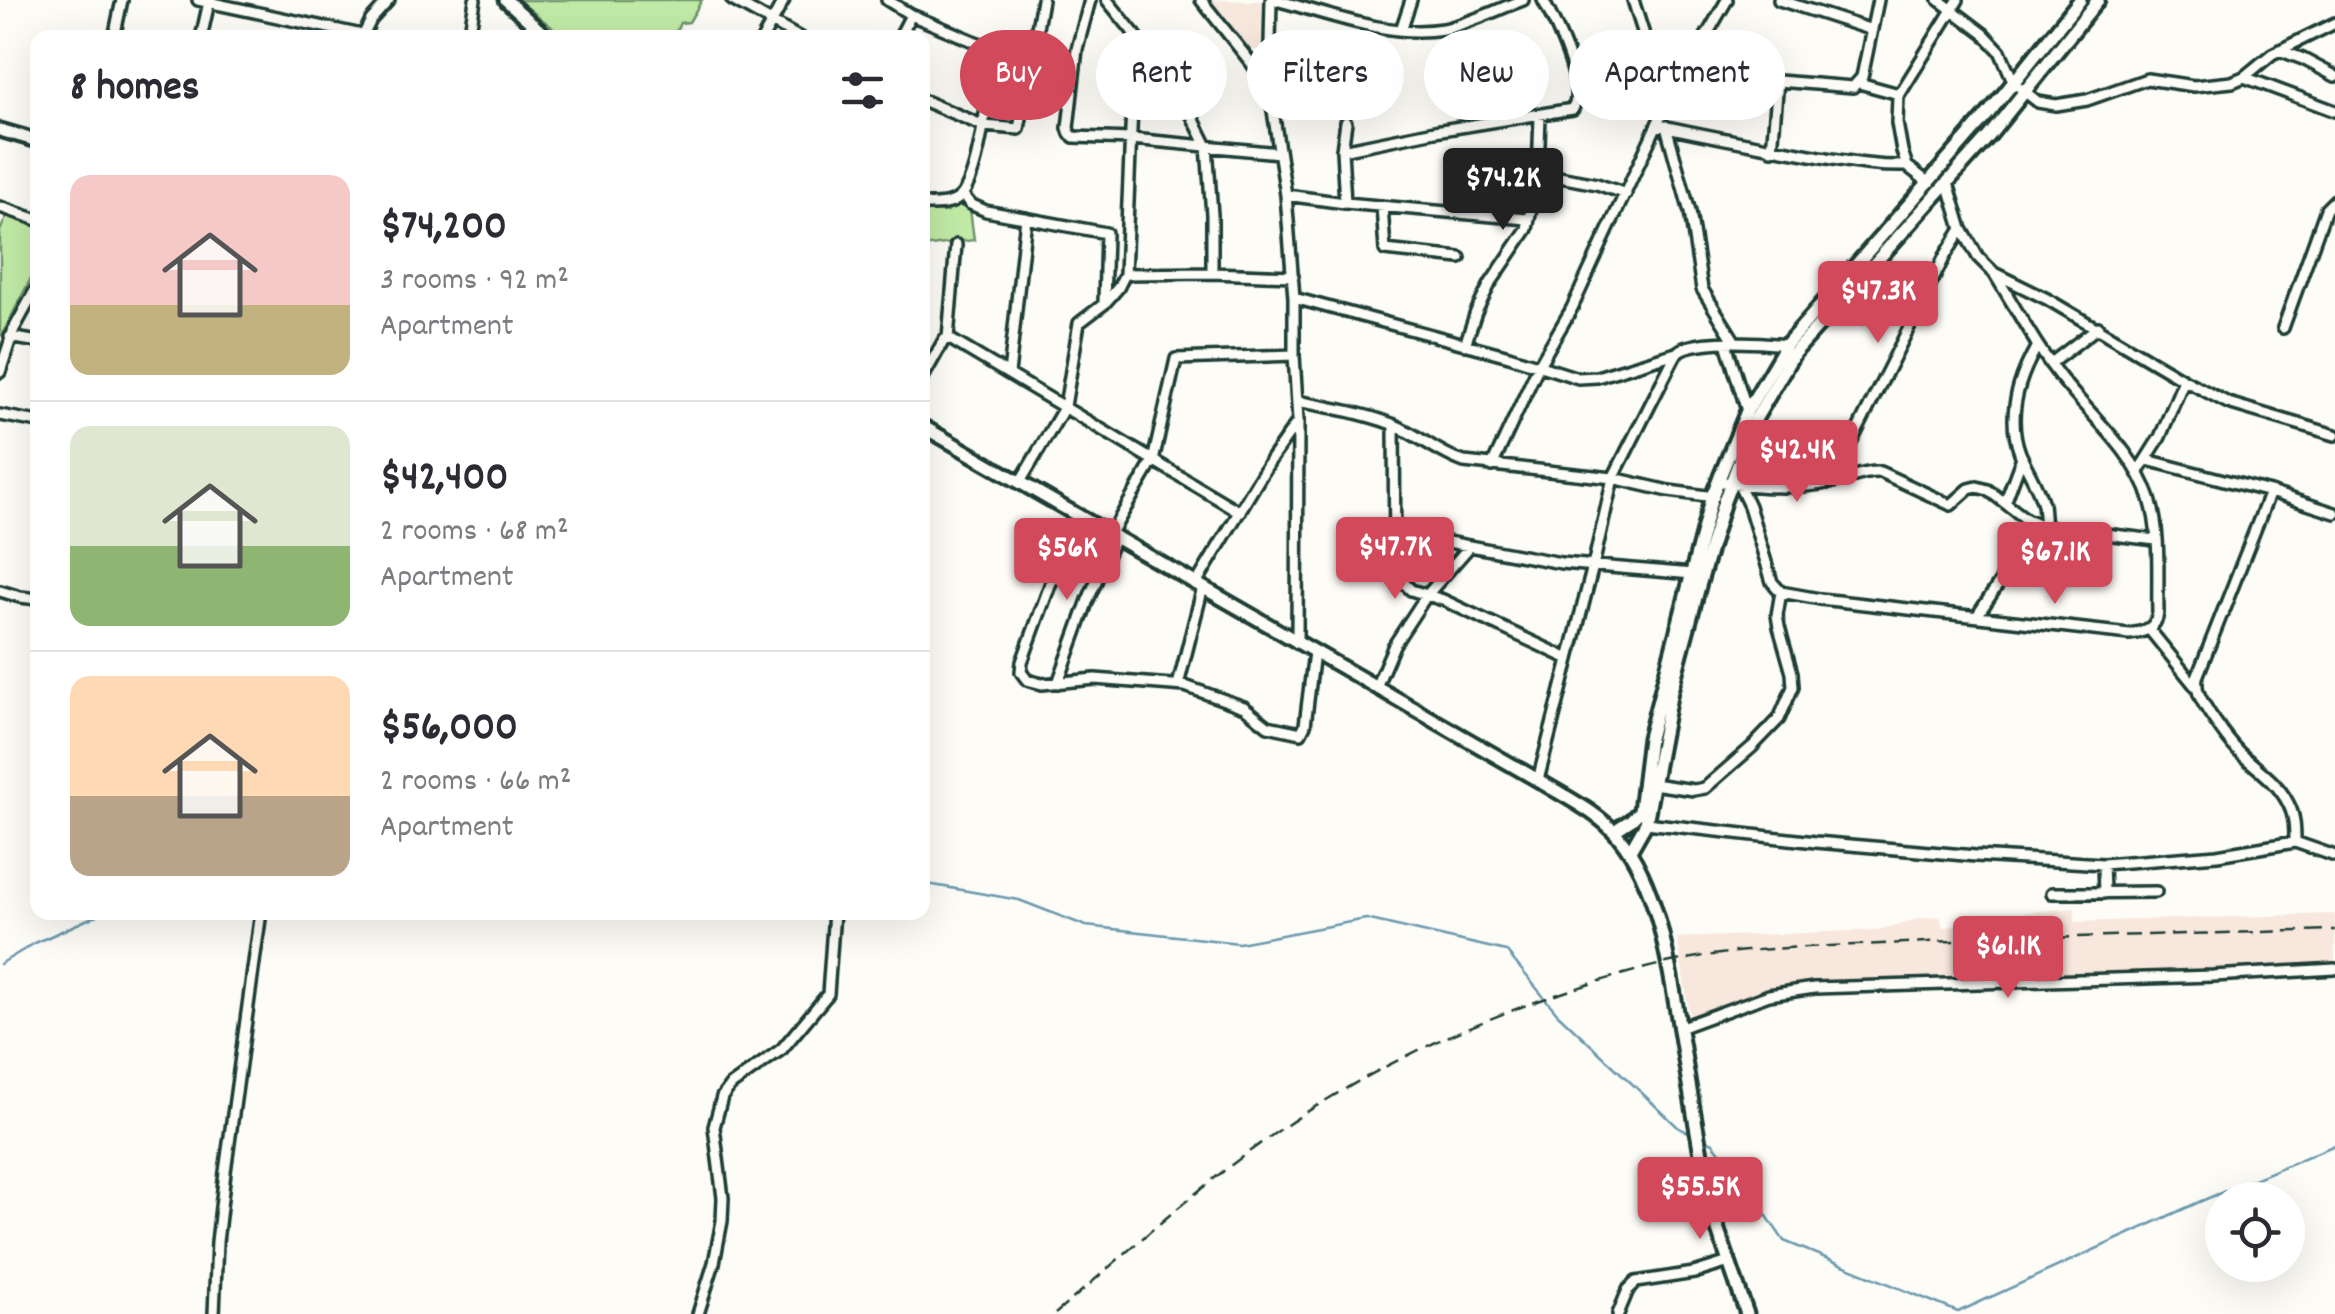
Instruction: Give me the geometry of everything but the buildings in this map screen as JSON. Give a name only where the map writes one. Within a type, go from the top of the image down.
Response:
[{"type":"street","points":[[116,30],[122,0]]},
{"type":"street","points":[[365,30],[389,0]]},
{"type":"street","points":[[470,30],[475,0]]},
{"type":"street","points":[[506,0],[539,30]]},
{"type":"street","points":[[732,0],[785,30]]},
{"type":"street","points":[[768,30],[784,0]]},
{"type":"street","points":[[888,0],[911,16],[986,48],[990,68],[984,126],[975,164],[963,195],[952,202],[930,204]]},
{"type":"street","points":[[930,103],[984,126],[1016,131],[1021,126],[1042,0]]},
{"type":"street","points":[[1090,0],[1077,49],[1070,134],[1279,153]]},
{"type":"street","points":[[1107,0],[1132,30]]},
{"type":"street","points":[[1201,0],[1247,58]]},
{"type":"street","points":[[1272,30],[1274,0],[1401,30],[1411,0]]},
{"type":"street","points":[[1404,30],[1454,26],[1523,0]]},
{"type":"street","points":[[1543,0],[1568,50],[1576,104],[1573,110],[1549,114]]},
{"type":"street","points":[[1632,0],[1642,30]]},
{"type":"street","points":[[1708,30],[1726,0]]},
{"type":"street","points":[[1778,0],[1872,30]]},
{"type":"street","points":[[1785,82],[1849,88],[1859,83],[1878,0]]},
{"type":"street","points":[[1939,0],[2000,51],[2014,83],[2038,102],[2065,104],[2147,78],[2194,86],[2227,83],[2244,76],[2279,50],[2335,23]]},
{"type":"street","points":[[1929,183],[1908,166],[1899,142],[1898,94],[1958,0]]},
{"type":"street","points":[[1728,483],[1746,411],[1786,345],[1929,183],[2080,0]]},
{"type":"street","points":[[1614,831],[1640,811],[1649,738],[1693,574],[1718,498],[1756,418],[1794,353],[1948,183],[2098,0]]},
{"type":"street","points":[[201,30],[203,1],[335,30]]},
{"type":"street","points":[[903,30],[911,16]]},
{"type":"street","points":[[2279,50],[2335,76]]},
{"type":"street","points":[[2244,76],[2335,111]]},
{"type":"street","points":[[1859,83],[1898,94]]},
{"type":"street","points":[[1020,482],[1065,406],[1079,323],[1104,304],[1125,274],[1133,120]]},
{"type":"street","points":[[1194,120],[1207,146],[1212,273]]},
{"type":"street","points":[[1274,120],[1286,195],[1294,298],[1298,422],[1296,642]]},
{"type":"street","points":[[1342,150],[1512,120]]},
{"type":"street","points":[[1465,345],[1490,284],[1528,228],[1538,173],[1540,120]]},
{"type":"street","points":[[1492,466],[1663,120]]},
{"type":"street","points":[[1772,150],[1775,120]]},
{"type":"street","points":[[1345,203],[1342,150],[1346,122]]},
{"type":"street","points":[[1662,126],[1772,150],[1880,167],[1908,166]]},
{"type":"street","points":[[1662,126],[1690,212],[1702,288],[1731,343],[1746,411]]},
{"type":"street","points":[[0,130],[30,139]]},
{"type":"street","points":[[1538,173],[1626,194]]},
{"type":"street","points":[[1728,483],[1749,506],[1772,582],[1780,592],[2129,634],[2149,629],[2157,620],[2152,506],[2138,472],[2050,364],[1994,273],[1978,257],[1962,229],[1948,183]]},
{"type":"street","points":[[963,195],[981,210],[1127,234]]},
{"type":"street","points":[[1286,195],[1528,219]]},
{"type":"street","points":[[2283,328],[2326,209],[2335,200]]},
{"type":"street","points":[[1382,206],[1385,250],[1460,258]]},
{"type":"street","points":[[0,207],[30,217]]},
{"type":"street","points":[[1009,374],[1026,218]]},
{"type":"street","points":[[1831,482],[1962,229]]},
{"type":"street","points":[[1104,304],[1106,233]]},
{"type":"street","points":[[930,365],[948,338],[956,246]]},
{"type":"street","points":[[1994,273],[2228,402],[2335,435]]},
{"type":"street","points":[[1125,274],[1292,276]]},
{"type":"street","points":[[1294,298],[1539,365],[1570,377],[1586,378],[1676,354],[1686,347],[1747,341],[1786,345]]},
{"type":"street","points":[[0,372],[10,337],[30,300]]},
{"type":"street","points":[[2050,364],[2098,327]]},
{"type":"street","points":[[10,337],[30,341]]},
{"type":"street","points":[[948,338],[1240,512]]},
{"type":"street","points":[[1976,616],[2042,526],[2043,504],[2022,457],[2014,426],[2019,384],[2037,346]]},
{"type":"street","points":[[1538,780],[1613,478],[1676,354]]},
{"type":"street","points":[[1058,683],[1112,536],[1153,461],[1176,359],[1294,355]]},
{"type":"street","points":[[2138,472],[2160,437],[2184,380]]},
{"type":"street","points":[[1297,401],[1394,425],[1455,460],[1613,478],[1718,498]]},
{"type":"street","points":[[0,415],[30,421]]},
{"type":"street","points":[[1178,685],[1200,586],[1271,459],[1298,422]]},
{"type":"street","points":[[1394,425],[1395,560],[1400,579],[1412,590],[1443,600],[1569,660]]},
{"type":"street","points":[[930,431],[1538,780],[1614,831],[1641,868],[1650,893],[1668,962],[1708,1194],[1747,1314]]},
{"type":"street","points":[[2005,503],[2022,457]]},
{"type":"street","points":[[2148,460],[2335,513]]},
{"type":"street","points":[[1728,483],[1786,486],[1831,482],[1874,472],[1951,505],[1974,487],[1988,490],[2042,526],[2156,540]]},
{"type":"street","points":[[2196,686],[2270,492]]},
{"type":"street","points":[[1630,851],[1646,823],[1679,659],[1718,498]]},
{"type":"street","points":[[1080,518],[1050,586],[1021,669],[1027,680],[1042,684],[1095,680],[1178,685],[1244,706],[1268,726],[1301,733],[1306,726],[1314,652]]},
{"type":"street","points":[[1394,532],[1561,563],[1693,574]]},
{"type":"street","points":[[1376,687],[1394,645],[1426,596],[1470,546]]},
{"type":"street","points":[[0,591],[30,598]]},
{"type":"street","points":[[1653,784],[1705,788],[1779,719],[1794,687],[1778,627],[1780,592]]},
{"type":"street","points":[[2149,629],[2196,686],[2224,736],[2272,778],[2294,818],[2295,842]]},
{"type":"street","points":[[1646,823],[1816,842],[2103,864],[2217,855],[2295,842],[2335,856]]},
{"type":"street","points":[[2103,864],[2104,893]]},
{"type":"street","points":[[2052,893],[2156,892]]},
{"type":"street","points":[[214,1314],[225,1172],[260,920]]},
{"type":"street","points":[[698,1314],[722,1221],[714,1127],[722,1097],[730,1086],[782,1049],[828,994],[833,920]]},
{"type":"street","points":[[1680,1028],[1769,996],[1814,988],[2212,976],[2335,968]]},
{"type":"street","points":[[1618,1314],[1628,1290],[1636,1282],[1694,1273],[1728,1262]]},
{"type":"shaded area","points":[[1208,0],[1262,1],[1261,30],[1247,30],[1247,46]]},
{"type":"shaded area","points":[[2075,908],[2075,922],[2335,914],[2335,964],[1806,985],[1690,1017],[1677,938],[1878,930],[1940,917],[1943,928],[1978,917]]},
{"type":"green space","points":[[518,0],[702,0],[689,22],[680,23],[676,30],[555,30]]},
{"type":"green space","points":[[951,204],[970,209],[974,240],[930,246],[930,211],[948,212]]},
{"type":"green space","points":[[8,213],[30,221],[30,280],[2,335],[0,334],[0,231]]},
{"type":"waterway","points":[[930,884],[1019,900],[1086,926],[1239,943],[1366,919],[1506,951],[1557,1013],[1679,1128],[1692,1134]]},
{"type":"waterway","points":[[0,964],[86,920]]},
{"type":"waterway","points":[[1704,1139],[1713,1143],[1743,1181],[1784,1241],[1958,1312],[2335,1145]]},
{"type":"railway","points":[[1055,1314],[1221,1173],[1328,1099],[1456,1033],[1590,984],[1671,962],[1758,950],[2335,930]]}]
